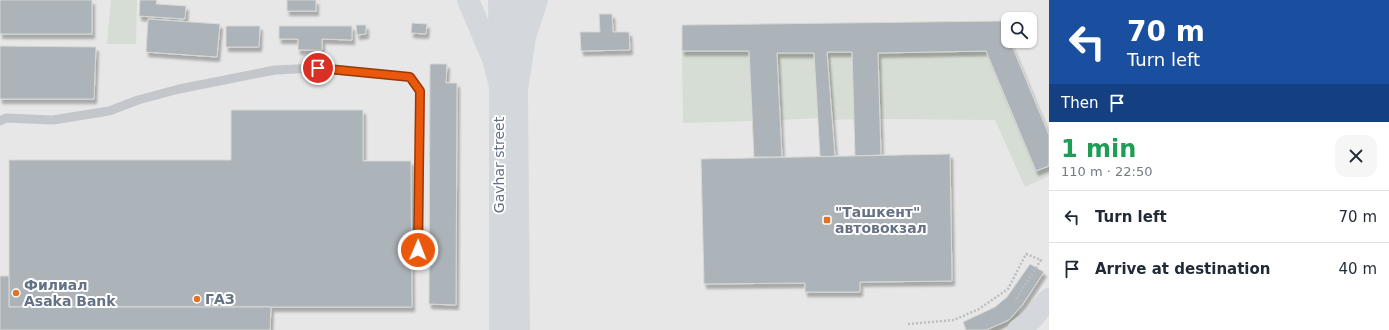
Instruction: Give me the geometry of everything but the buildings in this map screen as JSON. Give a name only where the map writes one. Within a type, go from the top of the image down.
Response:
[{"type":"main road","points":[[468,0],[493,58],[508,87]]},
{"type":"main road","name":"Gavhar street","points":[[499,0],[508,87]]},
{"type":"main road","name":"Gavhar street","points":[[500,330],[508,166],[508,87],[515,0]]},
{"type":"main road","points":[[508,87],[537,0]]},
{"type":"main road","name":"Gavhar street","points":[[508,166],[519,330]]},
{"type":"main road","points":[[1018,330],[1030,320],[1049,299]]},
{"type":"lane","points":[[0,121],[6,118],[53,120],[109,111],[138,100],[179,89],[275,70],[326,68],[410,77],[420,91],[418,250]]},
{"type":"path","points":[[908,324],[954,320],[978,309],[1008,289],[1026,254],[1041,260],[1015,301]]},
{"type":"shaded area","points":[[0,0],[1049,0],[1049,330],[0,330]]},
{"type":"shaded area","points":[[111,0],[137,0],[136,44],[107,44]]},
{"type":"shaded area","points":[[682,51],[749,51],[752,121],[683,123]]},
{"type":"shaded area","points":[[986,51],[1036,171],[1049,166],[1049,176],[1025,187],[995,120],[880,119],[878,53]]},
{"type":"shaded area","points":[[827,52],[852,52],[854,119],[832,120]]},
{"type":"shaded area","points":[[777,53],[814,53],[818,118],[780,120]]},
{"type":"shaded area","points":[[1017,311],[1020,315],[1001,330],[986,330],[1009,320]]},
{"type":"place","name":"\"Ташкент\" автовокзал","points":[[827,220]]},
{"type":"place","name":"Филиал Asaka Bank","points":[[16,293]]},
{"type":"place","name":"ГАЗ","points":[[197,299]]},
{"type":"route","points":[[318,68],[341,69],[410,77],[420,91],[421,133],[418,250]]}]
